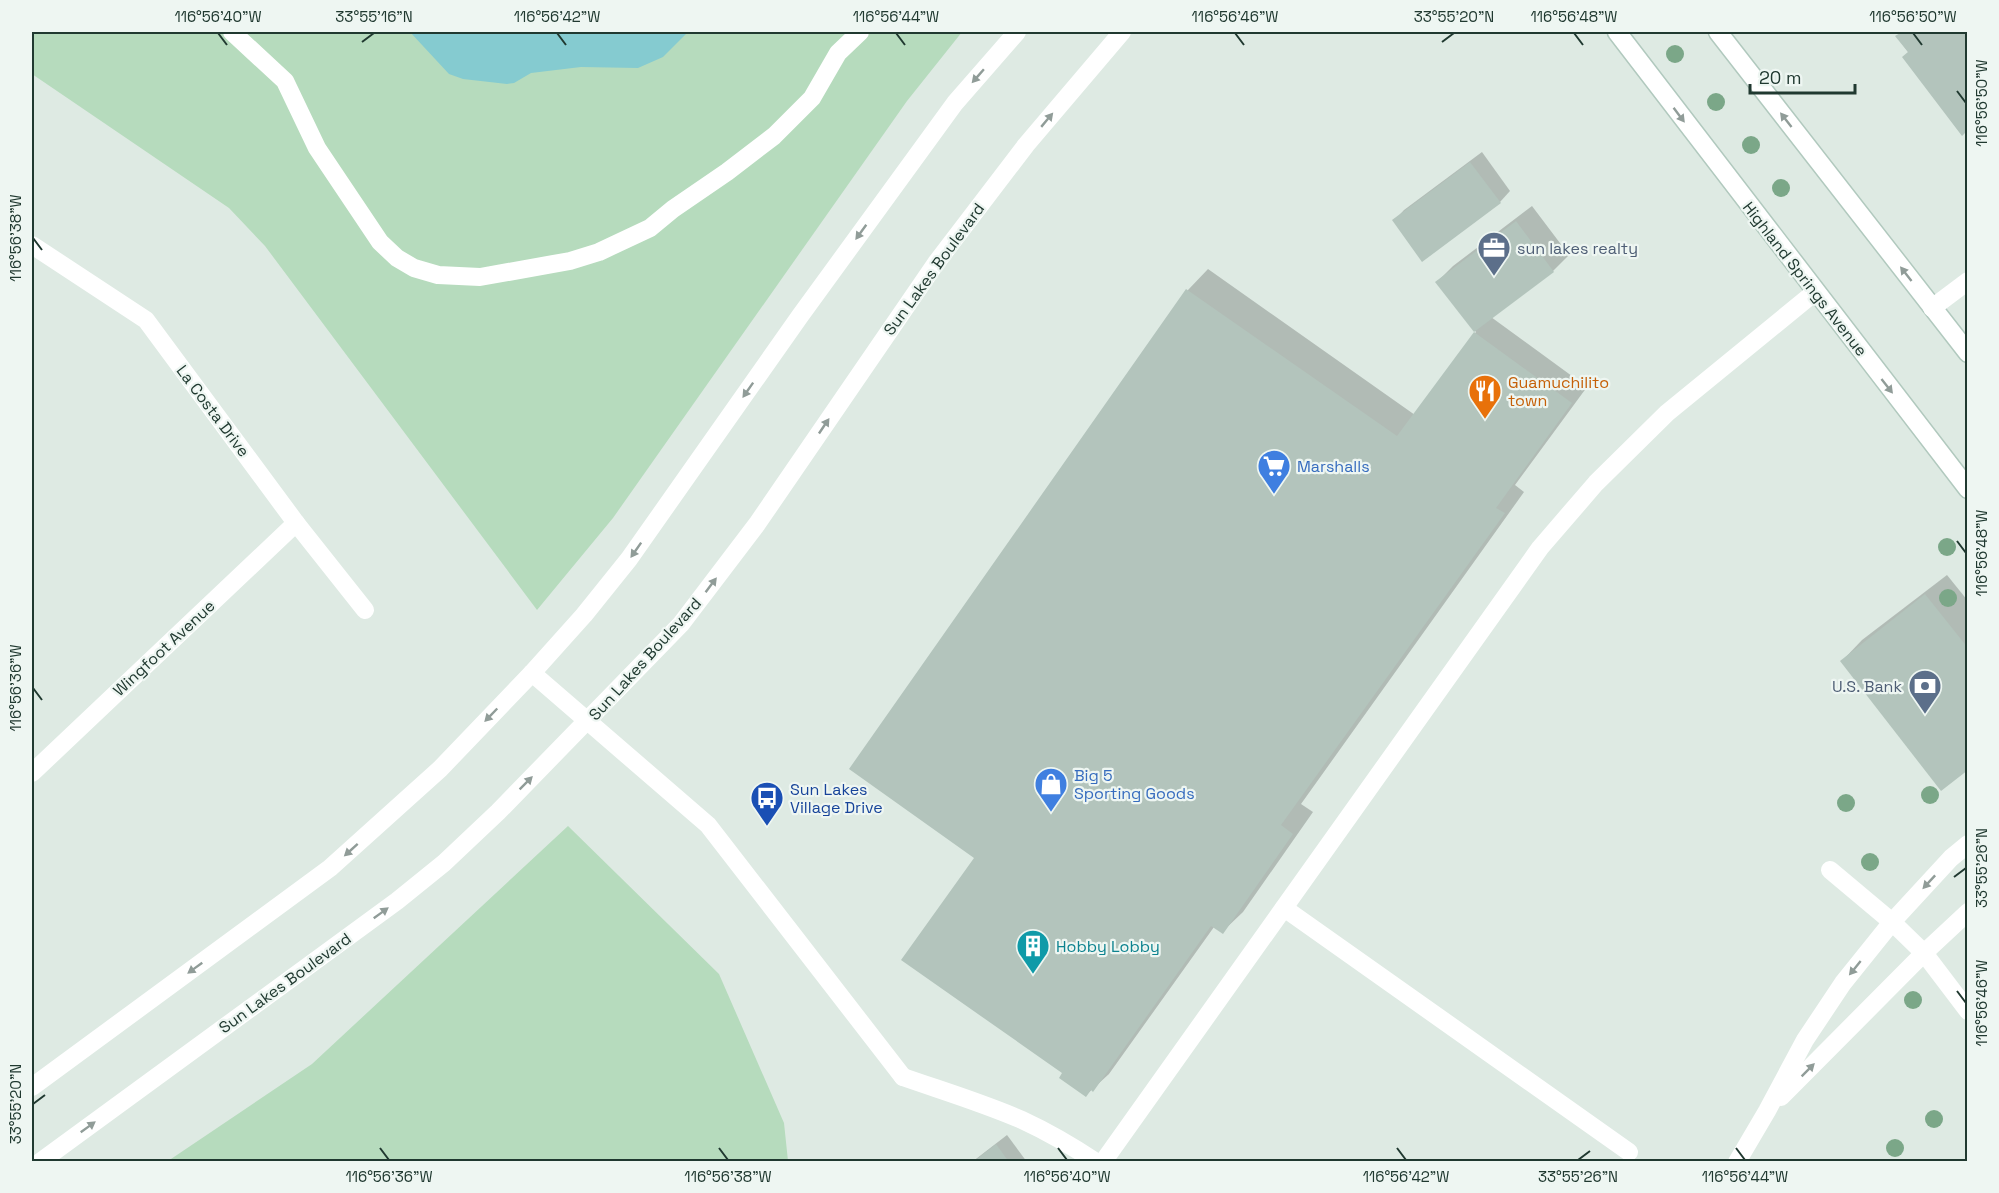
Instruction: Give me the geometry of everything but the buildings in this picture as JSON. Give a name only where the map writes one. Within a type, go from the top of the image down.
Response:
[{"type":"street","points":[[232,32],[285,81],[317,148],[366,223],[388,250],[414,268],[438,275],[480,277],[570,261],[599,252],[650,228],[673,209],[753,154],[774,136],[812,98],[838,53],[860,32]]},
{"type":"street","points":[[32,1087],[330,868],[440,769],[532,673],[584,615],[629,559],[800,316],[955,103],[1017,32]]},
{"type":"street","name":"Sun Lakes Boulevard","points":[[40,1161],[398,901],[467,841],[588,721],[681,624],[757,524],[936,262],[1026,145],[1122,32]]},
{"type":"street","points":[[1605,32],[1643,68]]},
{"type":"street","points":[[1617,32],[1643,68]]},
{"type":"street","points":[[1718,32],[1968,353]]},
{"type":"street","name":"Highland Springs Avenue","points":[[1643,68],[1968,489]]},
{"type":"street","name":"La Costa Drive","points":[[32,245],[146,320],[296,524],[365,610]]},
{"type":"street","points":[[1932,308],[1968,280]]},
{"type":"street","points":[[1103,1161],[1540,548],[1596,483],[1667,413],[1815,292]]},
{"type":"street","name":"Wingfoot Avenue","points":[[32,773],[296,524]]},
{"type":"street","points":[[532,673],[708,825],[903,1077],[982,1104],[1023,1121],[1059,1138],[1096,1161]]},
{"type":"street","points":[[1737,1161],[1767,1111],[1804,1040],[1843,983],[1892,922],[1951,858],[1968,844]]},
{"type":"street","points":[[1830,870],[1892,922],[1924,953],[1965,1000]]},
{"type":"street","points":[[1284,908],[1629,1152]]},
{"type":"street","points":[[1767,1111],[1924,953],[1968,912]]},
{"type":"green space","points":[[32,32],[962,32],[907,101],[613,518],[537,610],[265,246],[229,208],[32,74]]},
{"type":"green space","points":[[568,826],[719,974],[784,1123],[788,1161],[168,1161],[312,1064]]},
{"type":"water","points":[[410,32],[688,32],[663,57],[638,68],[581,67],[531,73],[514,83],[507,84],[463,79],[449,74]]},
{"type":"place","name":"sun lakes realty","points":[[1494,277]]},
{"type":"place","name":"Guamuchilito town","points":[[1485,420]]},
{"type":"place","name":"Marshalls","points":[[1274,495]]},
{"type":"place","name":"U.S. Bank","points":[[1925,715]]},
{"type":"place","name":"Big 5 Sporting Goods","points":[[1051,813]]},
{"type":"place","name":"Sun Lakes Village Drive","points":[[767,827]]},
{"type":"place","name":"Hobby Lobby","points":[[1033,975]]}]
